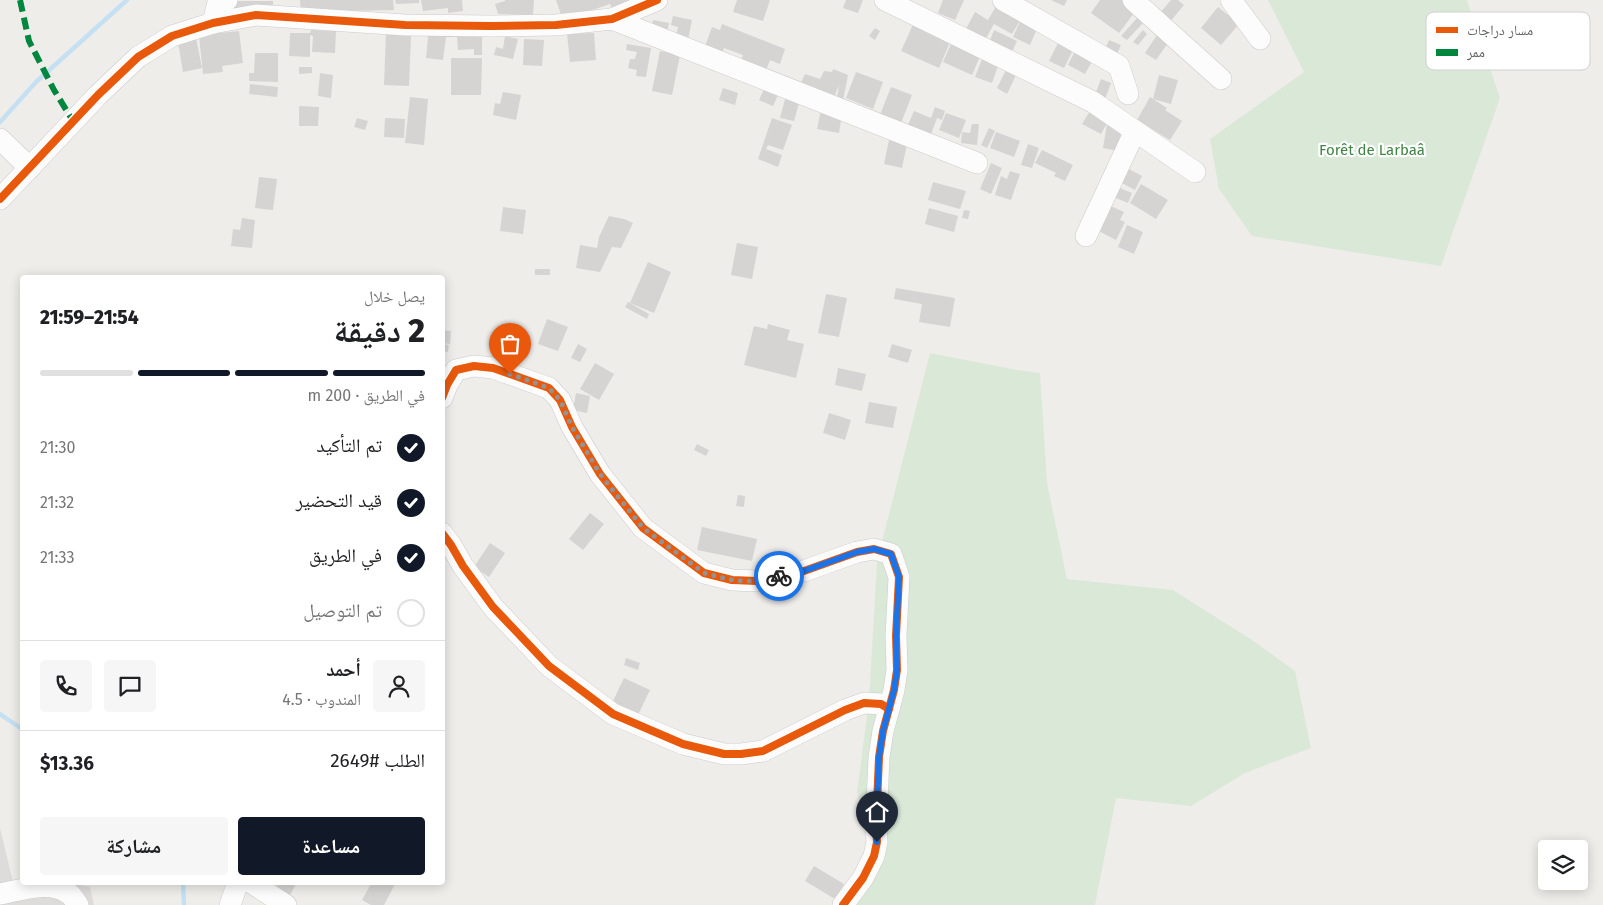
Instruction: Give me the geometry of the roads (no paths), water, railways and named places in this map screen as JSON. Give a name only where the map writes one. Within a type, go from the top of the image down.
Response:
[{"type":"street","points":[[0,200],[98,95],[138,57],[172,36],[213,23],[256,15],[405,25],[556,25],[612,19],[657,0]]},
{"type":"street","points":[[886,0],[1093,102],[1195,172]]},
{"type":"street","points":[[1003,0],[1118,66],[1128,94]]},
{"type":"street","points":[[1133,0],[1221,79]]},
{"type":"street","points":[[1231,0],[1260,39]]},
{"type":"street","points":[[213,23],[221,1]]},
{"type":"street","points":[[612,19],[977,163]]},
{"type":"street","points":[[1086,236],[1135,131]]},
{"type":"street","points":[[0,139],[30,168]]},
{"type":"street","points":[[445,390],[456,370],[474,366],[493,368],[549,388],[560,400],[572,427],[600,474],[643,528],[704,573],[732,580],[757,581],[804,571],[857,552],[874,549],[891,554],[899,577],[896,636],[897,670],[879,757],[877,842],[863,878],[843,905]]},
{"type":"street","points":[[445,537],[452,545],[463,566],[493,606],[549,666],[613,714],[683,744],[724,754],[763,751],[864,702],[880,704],[889,709]]},
{"type":"street","points":[[230,905],[237,885]]},
{"type":"street","points":[[255,885],[286,905]]},
{"type":"street","points":[[0,894],[32,887],[54,887],[69,893],[78,905]]},
{"type":"waterway","points":[[0,122],[36,82],[127,0]]},
{"type":"waterway","points":[[0,714],[20,728]]},
{"type":"waterway","points":[[183,885],[184,905]]},
{"type":"park label","name":"Forêt de Larbaâ","points":[[1372,150]]}]
